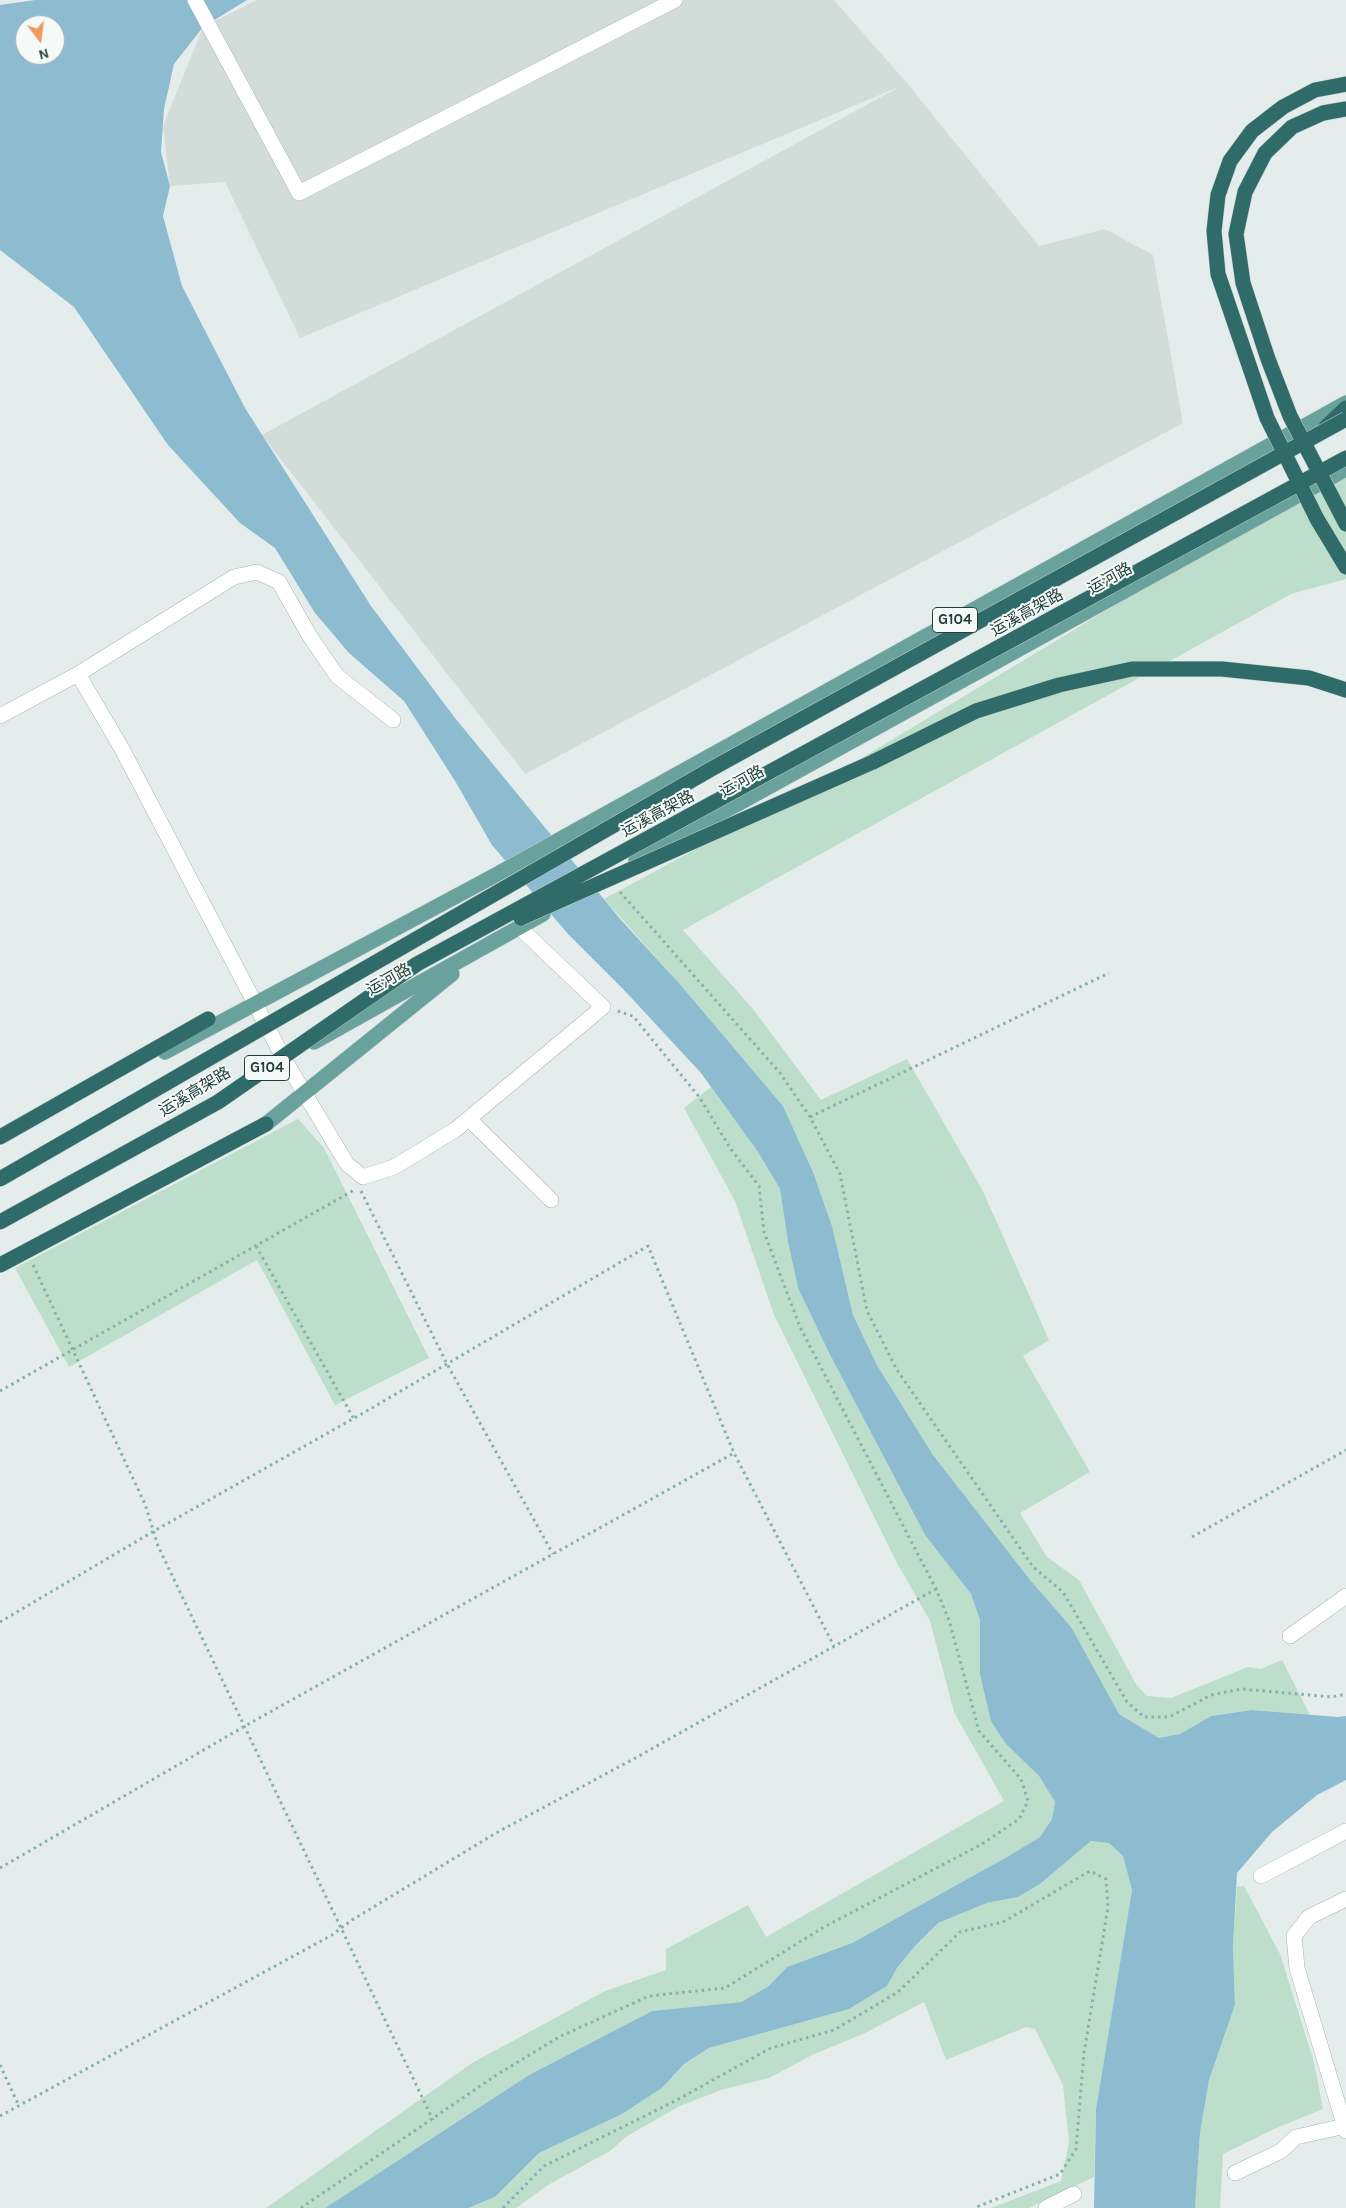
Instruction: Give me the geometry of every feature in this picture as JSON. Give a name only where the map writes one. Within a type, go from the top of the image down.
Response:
[{"type":"highway","points":[[1346,84],[1315,90],[1283,107],[1252,131],[1230,161],[1218,194],[1214,231],[1218,274],[1267,418],[1317,519],[1346,567]]},
{"type":"highway","points":[[1346,109],[1323,113],[1292,127],[1265,153],[1245,192],[1236,234],[1243,283],[1268,359],[1290,416],[1346,524]]},
{"type":"highway","points":[[1320,433],[1346,408]]},
{"type":"highway","name":"运溪高架路","points":[[0,1179],[713,768],[1346,419]]},
{"type":"highway","name":"运溪高架路","points":[[0,1222],[218,1102],[417,964],[1346,458]]},
{"type":"highway","points":[[417,964],[873,762],[976,711],[1059,685],[1132,669],[1222,669],[1309,678],[1346,690]]},
{"type":"highway","points":[[0,1138],[208,1019]]},
{"type":"highway","points":[[0,1265],[266,1124]]},
{"type":"main road","name":"G104","points":[[0,1138],[253,1001],[492,877],[1346,403]]},
{"type":"main road","name":"运河路","points":[[0,1216],[520,928],[601,880],[1346,469]]},
{"type":"main road","points":[[266,1124],[484,948]]},
{"type":"main road","points":[[208,1019],[253,1001]]},
{"type":"street","points":[[197,3],[299,193],[675,0]]},
{"type":"street","points":[[0,716],[78,674],[234,577],[257,572],[279,582],[309,635],[337,676],[393,720]]},
{"type":"street","points":[[78,674],[122,750],[284,1059],[347,1164],[363,1177],[394,1167],[455,1130],[602,1007],[520,928]]},
{"type":"street","points":[[469,1119],[551,1200]]},
{"type":"street","points":[[1290,1636],[1346,1596]]},
{"type":"street","points":[[1261,1876],[1346,1831]]},
{"type":"street","points":[[1235,2173],[1282,2151],[1296,2137],[1345,2128],[1340,2086],[1297,1968],[1294,1936],[1310,1917],[1346,1899]]},
{"type":"street","points":[[1046,2208],[1074,2194]]},
{"type":"path","points":[[601,880],[780,1073],[810,1118],[840,1174],[867,1311],[897,1370],[1032,1567],[1063,1592],[1127,1702],[1144,1717],[1169,1717],[1211,1695],[1242,1689],[1332,1697],[1346,1694]]},
{"type":"path","points":[[810,1118],[1109,972]]},
{"type":"path","points":[[301,2208],[498,2074],[559,2037],[650,1996],[726,1988],[824,1927],[982,1844],[1019,1819],[1028,1801],[1021,1779],[978,1731],[949,1620],[936,1590],[800,1327],[764,1232],[759,1186],[730,1148],[700,1098],[633,1016],[602,1007]]},
{"type":"path","points":[[0,1391],[359,1187],[447,1364],[553,1554]]},
{"type":"path","points":[[256,1246],[354,1419]]},
{"type":"path","points":[[0,1622],[154,1531],[354,1419],[648,1246],[734,1453],[834,1646]]},
{"type":"path","points":[[32,1264],[145,1504],[158,1546],[433,2120]]},
{"type":"path","points":[[1192,1536],[1346,1450]]},
{"type":"path","points":[[0,1868],[245,1726],[734,1453]]},
{"type":"path","points":[[0,2116],[332,1935],[342,1927],[496,1833],[639,1756],[936,1590]]},
{"type":"path","points":[[503,2208],[544,2166],[675,2101],[771,2048],[834,2030],[898,1992],[960,1932],[1003,1922],[1090,1871],[1106,1879],[1108,1907],[1084,2053],[1076,2149],[1060,2174],[974,2208]]},
{"type":"path","points":[[0,2065],[19,2106]]},
{"type":"shaded area","points":[[257,0],[834,0],[907,83],[1039,246],[1105,229],[1153,255],[1183,423],[525,774],[262,435],[901,86],[300,338],[225,182],[170,186],[163,126],[203,27]]},
{"type":"green space","points":[[1346,466],[1346,579],[1291,594],[683,930],[753,1009],[821,1100],[907,1059],[982,1189],[1049,1340],[1023,1356],[1090,1472],[1020,1513],[1047,1557],[1079,1580],[1136,1684],[1147,1696],[1171,1698],[1248,1667],[1261,1669],[1282,1660],[1310,1715],[1252,1710],[1211,1716],[1180,1734],[1159,1738],[1119,1714],[933,1455],[877,1365],[853,1315],[832,1226],[813,1172],[783,1106],[679,983],[604,899],[835,774]]},
{"type":"green space","points":[[711,1087],[758,1152],[780,1189],[788,1242],[798,1288],[829,1353],[925,1535],[971,1594],[980,1620],[980,1674],[1006,1744],[1039,1776],[1055,1802],[1052,1819],[1040,1837],[1007,1857],[852,1943],[787,1967],[769,1986],[741,2002],[652,2011],[529,2075],[325,2208],[266,2208],[472,2063],[605,1991],[666,1970],[666,1949],[748,1905],[766,1937],[1004,1801],[954,1712],[930,1621],[897,1563],[774,1315],[735,1201],[684,1108]]},
{"type":"green space","points":[[298,1119],[324,1148],[429,1358],[335,1405],[257,1260],[69,1367],[15,1268]]},
{"type":"green space","points":[[1091,1841],[1110,1843],[1123,1856],[1132,1890],[1096,2109],[1094,2177],[1029,2208],[991,2208],[1061,2181],[1069,2142],[1063,2085],[1035,2029],[1026,2027],[946,2060],[924,2002],[863,2034],[812,2055],[769,2078],[721,2090],[680,2106],[627,2136],[610,2151],[548,2185],[516,2208],[468,2208],[495,2197],[539,2153],[622,2114],[662,2088],[684,2064],[709,2048],[849,2009],[887,1986],[897,1968],[915,1946],[938,1923],[987,1903],[1018,1897],[1040,1884]]},
{"type":"green space","points":[[1244,1886],[1280,1954],[1314,2062],[1323,2109],[1274,2129],[1223,2154],[1220,2208],[1195,2208],[1200,2133],[1209,2080],[1235,2005],[1233,1946],[1237,1887]]},
{"type":"water","points":[[35,0],[247,0],[203,27],[174,64],[164,109],[161,152],[170,186],[163,216],[182,286],[245,408],[371,606],[455,718],[621,920],[679,983],[783,1106],[813,1172],[832,1226],[853,1315],[877,1365],[933,1455],[1030,1580],[1071,1627],[1119,1714],[1159,1738],[1180,1734],[1211,1716],[1252,1710],[1338,1717],[1346,1716],[1346,1780],[1317,1795],[1272,1832],[1237,1873],[1233,1946],[1235,2005],[1209,2080],[1200,2133],[1195,2208],[1094,2208],[1096,2109],[1132,1890],[1123,1856],[1109,1843],[1091,1841],[1040,1884],[1018,1897],[987,1903],[938,1923],[915,1946],[897,1968],[887,1986],[849,2009],[709,2048],[684,2064],[662,2088],[622,2114],[539,2153],[495,2197],[468,2208],[325,2208],[529,2075],[652,2011],[741,2002],[769,1986],[787,1967],[852,1943],[1007,1857],[1040,1837],[1052,1819],[1055,1802],[1039,1776],[1006,1744],[991,1721],[980,1674],[980,1620],[971,1594],[925,1535],[829,1353],[798,1288],[788,1242],[780,1189],[758,1152],[701,1073],[625,991],[568,934],[492,845],[455,781],[404,701],[349,653],[315,613],[275,548],[240,523],[168,445],[74,307],[0,250],[0,5]]}]
